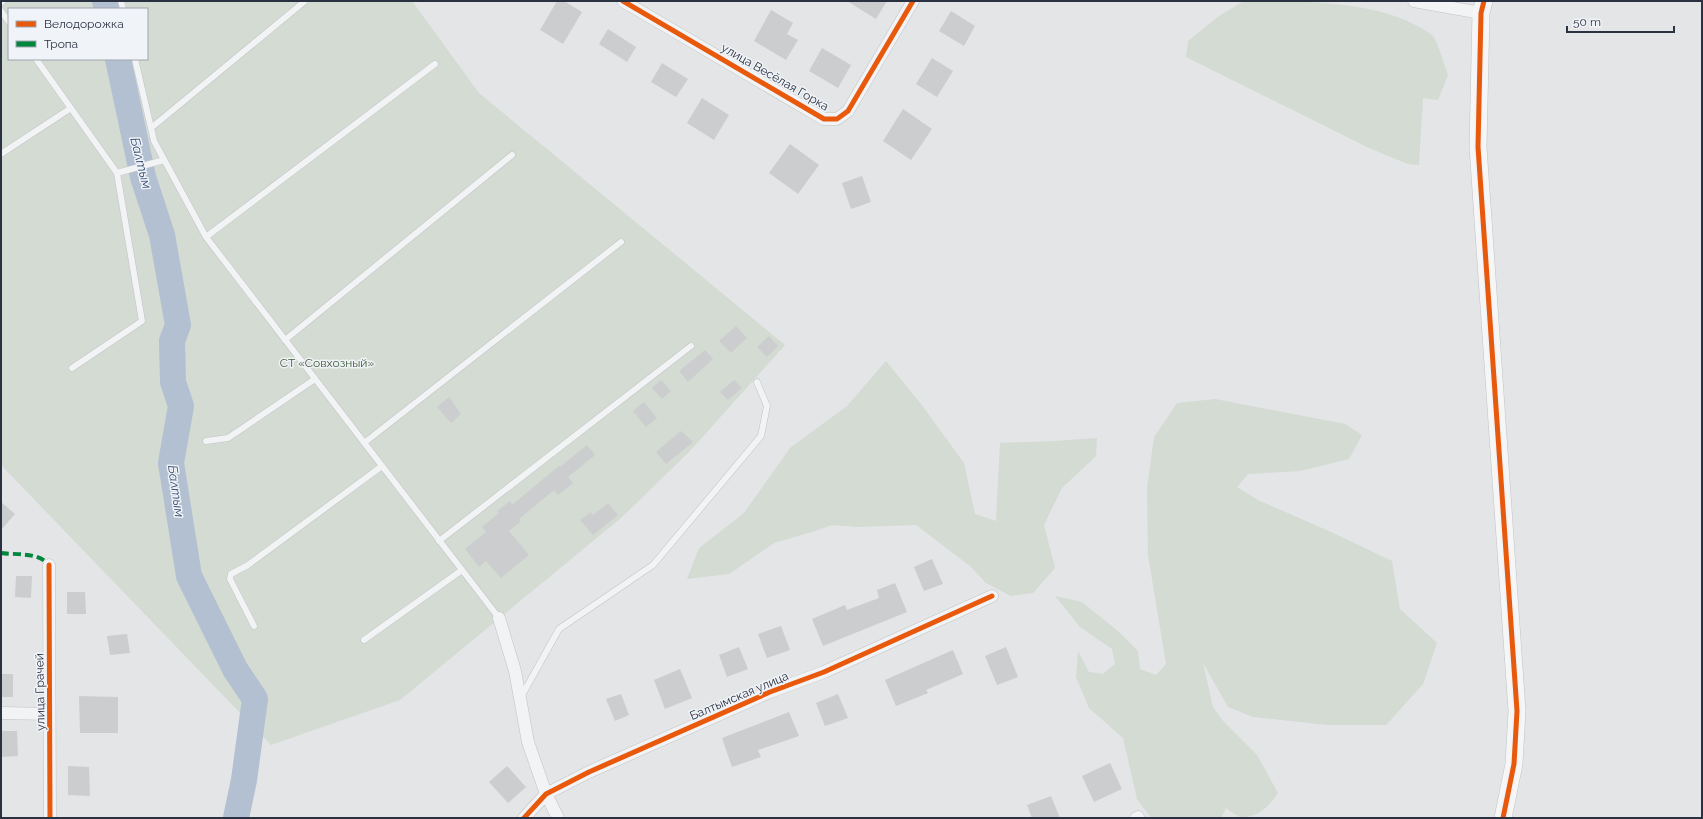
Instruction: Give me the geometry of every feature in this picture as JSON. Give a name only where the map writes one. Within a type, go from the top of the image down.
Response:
[{"type":"street","name":"улица Весёлая Горка","points":[[624,1],[824,118],[837,119],[848,111],[913,1]]},
{"type":"street","points":[[1414,1],[1483,7],[1478,147],[1517,711],[1514,764],[1503,818]]},
{"type":"street","name":"улица Грачей","points":[[49,565],[50,818]]},
{"type":"street","name":"Балтымская улица","points":[[524,818],[546,794],[666,737],[770,692],[824,672],[992,596]]},
{"type":"street","points":[[499,618],[515,671],[528,742],[546,794],[558,818]]},
{"type":"street","points":[[1,712],[49,714]]},
{"type":"lane","points":[[151,128],[305,1]]},
{"type":"lane","points":[[1,10],[8,20]]},
{"type":"lane","points":[[37,60],[117,173],[142,321],[72,368]]},
{"type":"lane","points":[[134,60],[154,141],[206,238],[499,618]]},
{"type":"lane","points":[[206,238],[435,64]]},
{"type":"lane","points":[[1,154],[71,108]]},
{"type":"lane","points":[[285,340],[512,155]]},
{"type":"lane","points":[[117,173],[164,160]]},
{"type":"lane","points":[[364,443],[621,242]]},
{"type":"lane","points":[[439,541],[691,346]]},
{"type":"lane","points":[[206,440],[228,438],[315,379]]},
{"type":"lane","points":[[520,698],[559,628],[653,565],[760,436],[767,406],[757,382]]},
{"type":"lane","points":[[254,626],[230,579],[231,574],[248,565],[382,466]]},
{"type":"lane","points":[[364,640],[462,570]]},
{"type":"green space","name":"СТ «Совхозный»","points":[[1,1],[412,1],[479,93],[785,345],[690,451],[621,518],[400,700],[271,745],[1,465]]},
{"type":"green space","points":[[1244,1],[1292,1],[1342,5],[1367,9],[1391,15],[1413,23],[1432,35],[1448,75],[1438,100],[1423,98],[1419,165],[1408,164],[1369,148],[1186,57],[1188,41],[1219,16]]},
{"type":"green space","points":[[886,361],[921,404],[964,463],[975,514],[996,521],[1000,443],[1097,438],[1096,456],[1062,488],[1044,525],[1055,568],[1033,593],[1011,596],[986,583],[970,566],[916,525],[857,527],[832,525],[774,543],[729,574],[687,579],[699,548],[744,513],[790,448],[847,406]]},
{"type":"green space","points":[[1215,399],[1345,424],[1362,435],[1349,459],[1300,471],[1248,474],[1237,487],[1258,500],[1392,561],[1400,609],[1437,643],[1423,684],[1386,725],[1327,725],[1253,717],[1228,707],[1203,663],[1213,707],[1224,722],[1257,755],[1278,793],[1267,806],[1252,816],[1240,817],[1226,808],[1221,818],[1151,818],[1137,799],[1123,738],[1089,708],[1076,677],[1078,651],[1089,672],[1103,674],[1115,664],[1112,649],[1080,627],[1055,596],[1082,602],[1119,632],[1138,651],[1140,669],[1156,675],[1166,664],[1148,555],[1147,488],[1154,437],[1177,403]]},
{"type":"building","points":[[557,1],[564,1],[582,12],[563,44],[540,30]]},
{"type":"building","points":[[847,1],[887,1],[876,19]]},
{"type":"building","points":[[771,10],[793,23],[787,34],[798,40],[786,60],[754,41]]},
{"type":"building","points":[[951,11],[975,26],[964,46],[939,31]]},
{"type":"building","points":[[608,29],[636,47],[627,62],[599,44]]},
{"type":"building","points":[[822,48],[851,65],[838,88],[809,71]]},
{"type":"building","points":[[932,58],[953,71],[937,97],[916,84]]},
{"type":"building","points":[[662,63],[688,79],[676,97],[651,82]]},
{"type":"building","points":[[702,98],[729,115],[714,140],[687,123]]},
{"type":"building","points":[[903,109],[932,129],[911,160],[883,141]]},
{"type":"building","points":[[790,144],[819,165],[798,194],[769,173]]},
{"type":"building","points":[[862,176],[871,202],[851,209],[842,183]]},
{"type":"building","points":[[736,326],[747,338],[731,353],[719,341]]},
{"type":"building","points":[[769,336],[778,346],[767,357],[757,347]]},
{"type":"building","points":[[705,350],[713,359],[688,382],[679,371]]},
{"type":"building","points":[[661,380],[671,391],[662,399],[652,388]]},
{"type":"building","points":[[734,380],[742,388],[728,400],[720,392]]},
{"type":"building","points":[[449,397],[461,414],[451,423],[437,407]]},
{"type":"building","points":[[644,402],[657,418],[646,427],[633,411]]},
{"type":"building","points":[[681,431],[693,442],[666,464],[656,452]]},
{"type":"building","points":[[587,445],[595,455],[568,477],[573,483],[558,495],[554,490],[519,519],[521,521],[509,531],[529,555],[501,578],[486,561],[479,567],[465,549],[486,532],[482,527],[499,513],[497,511],[510,501],[512,505]]},
{"type":"building","points":[[1,502],[15,514],[1,530]]},
{"type":"building","points":[[608,503],[618,515],[593,535],[580,520],[591,512],[593,515]]},
{"type":"building","points":[[932,559],[943,584],[924,591],[914,567]]},
{"type":"building","points":[[16,576],[32,576],[31,598],[15,597]]},
{"type":"building","points":[[895,583],[907,612],[823,646],[812,619],[845,605],[847,610],[879,598],[877,590]]},
{"type":"building","points":[[67,592],[85,592],[86,614],[67,614]]},
{"type":"building","points":[[781,626],[790,650],[767,658],[758,634]]},
{"type":"building","points":[[127,634],[130,653],[110,655],[107,636]]},
{"type":"building","points":[[739,647],[748,669],[727,677],[719,655]]},
{"type":"building","points":[[1006,647],[1018,677],[997,685],[985,656]]},
{"type":"building","points":[[953,650],[963,674],[926,690],[928,693],[896,706],[885,680]]},
{"type":"building","points":[[680,669],[692,698],[665,709],[654,680]]},
{"type":"building","points":[[1,674],[13,674],[13,697],[1,697]]},
{"type":"building","points":[[621,694],[629,715],[615,721],[606,699]]},
{"type":"building","points":[[838,694],[848,718],[825,726],[816,703]]},
{"type":"building","points":[[79,696],[118,697],[118,733],[80,733]]},
{"type":"building","points":[[789,712],[799,736],[758,750],[761,757],[732,767],[722,738]]},
{"type":"building","points":[[1,731],[17,731],[18,756],[1,757]]},
{"type":"building","points":[[1110,763],[1122,789],[1094,802],[1082,776]]},
{"type":"building","points":[[68,766],[89,767],[90,796],[68,795]]},
{"type":"building","points":[[507,766],[526,787],[508,803],[489,782]]},
{"type":"building","points":[[1051,796],[1060,818],[1032,818],[1027,805]]},
{"type":"waterway","name":"Балтым","points":[[105,1],[107,8]]},
{"type":"waterway","name":"Балтым","points":[[118,60],[143,177],[162,235],[178,325],[172,341],[173,382],[181,406],[171,463],[189,576],[235,669],[255,699],[244,780],[236,818]]},
{"type":"marked path","points":[[1,553],[33,556],[45,561],[49,565]]},
{"type":"cycle path","points":[[623,1],[824,119],[837,119],[848,111],[913,1]]},
{"type":"cycle path","points":[[1484,1],[1481,13],[1478,147],[1517,711],[1514,764],[1503,818]]},
{"type":"cycle path","points":[[49,565],[50,818]]},
{"type":"cycle path","points":[[524,818],[546,794],[589,772],[770,692],[824,672],[992,596]]}]
